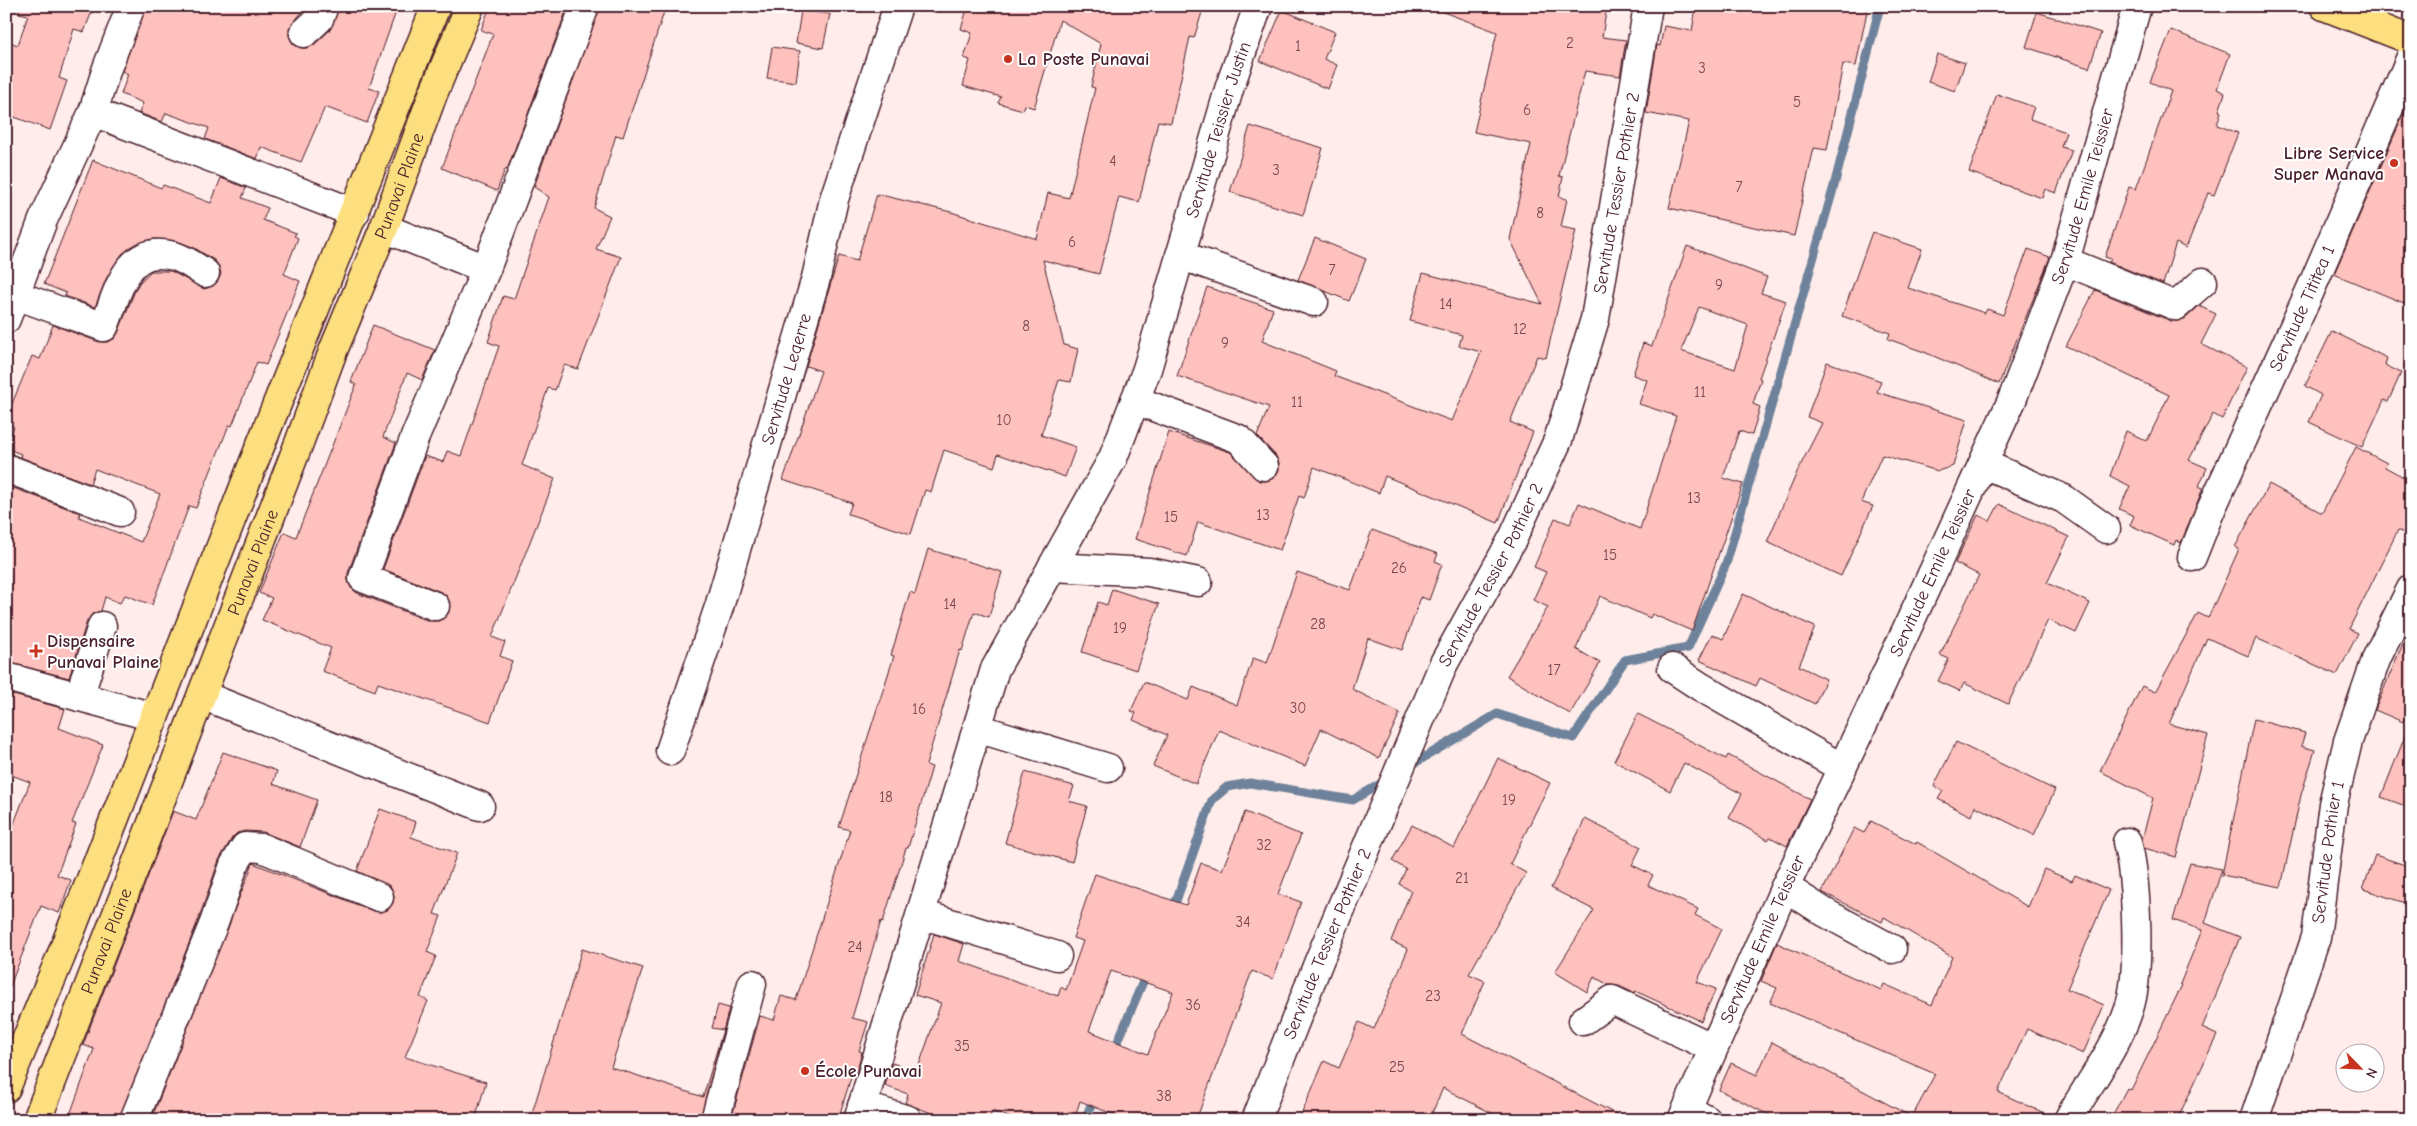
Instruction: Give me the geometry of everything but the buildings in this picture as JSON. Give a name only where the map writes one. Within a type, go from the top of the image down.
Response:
[{"type":"main road","name":"Punavai Plaine","points":[[6,1088],[65,947],[154,717],[436,6]]},
{"type":"main road","name":"Punavai Plaine","points":[[37,1120],[333,351],[384,228],[432,94],[470,6]]},
{"type":"main road","points":[[2324,6],[2411,40]]},
{"type":"street","points":[[131,6],[107,68],[93,112],[43,220],[11,307],[104,327],[131,266],[140,257],[160,253],[176,257],[205,272]]},
{"type":"street","points":[[304,33],[319,19],[324,6]]},
{"type":"street","points":[[435,606],[363,578],[415,437],[486,270],[585,6]]},
{"type":"street","name":"Servitude Leqerre","points":[[670,752],[719,607],[816,278],[834,199],[898,6]]},
{"type":"street","name":"Servitude Teissier Justin","points":[[908,1120],[860,1113],[995,669],[1114,458],[1147,369],[1230,86],[1258,6]]},
{"type":"street","name":"Servitude Tessier Pothier 2","points":[[1256,1120],[1319,961],[1444,663],[1513,538],[1558,440],[1595,319],[1648,6]]},
{"type":"street","name":"Servitude Emile Teissier","points":[[1692,1116],[1713,1048],[1785,886],[1984,464],[2012,400],[2065,261],[2137,6]]},
{"type":"street","name":"Servitude Tititea 1","points":[[2192,557],[2209,514],[2411,57]]},
{"type":"street","points":[[93,112],[354,213]]},
{"type":"street","points":[[384,228],[486,270]]},
{"type":"street","points":[[1180,255],[1314,302]]},
{"type":"street","points":[[2065,261],[2176,306],[2203,282]]},
{"type":"street","points":[[1135,400],[1239,439],[1264,466]]},
{"type":"street","points":[[1984,464],[2064,499],[2088,504],[2106,529]]},
{"type":"street","points":[[6,468],[120,512]]},
{"type":"street","points":[[1052,567],[1149,572],[1198,582]]},
{"type":"street","name":"Servitude Pothier 1","points":[[2254,1120],[2316,937],[2333,804],[2348,740],[2377,657],[2411,589]]},
{"type":"street","points":[[79,697],[102,626]]},
{"type":"street","points":[[1672,668],[1700,687],[1842,768]]},
{"type":"street","points":[[6,677],[154,717]]},
{"type":"street","points":[[202,695],[480,806]]},
{"type":"street","points":[[977,728],[1108,768]]},
{"type":"street","points":[[2068,1120],[2115,1042],[2129,1009],[2135,978],[2135,948],[2134,866],[2127,842]]},
{"type":"street","points":[[134,1120],[214,923],[234,865],[245,847],[262,848],[378,897]]},
{"type":"street","points":[[1785,886],[1824,912],[1892,949]]},
{"type":"street","points":[[921,914],[1057,956]]},
{"type":"street","points":[[715,1120],[752,984]]},
{"type":"street","points":[[1583,1021],[1612,1000],[1713,1048]]},
{"type":"waterway","points":[[1408,767],[1497,714],[1573,738],[1625,660],[1688,648],[1726,564],[1834,186],[1880,6]]},
{"type":"waterway","points":[[1172,912],[1212,800],[1227,787],[1250,783],[1353,800],[1388,779]]},
{"type":"waterway","points":[[1113,1053],[1147,972]]},
{"type":"waterway","points":[[1085,1120],[1095,1095]]},
{"type":"place","name":"La Poste Punavai","points":[[1008,59]]},
{"type":"place","name":"Libre Service Super Manava","points":[[2394,163]]},
{"type":"place","name":"Dispensaire Punavai Plaine","points":[[36,651]]},
{"type":"place","name":"École Punavai","points":[[805,1071]]}]
